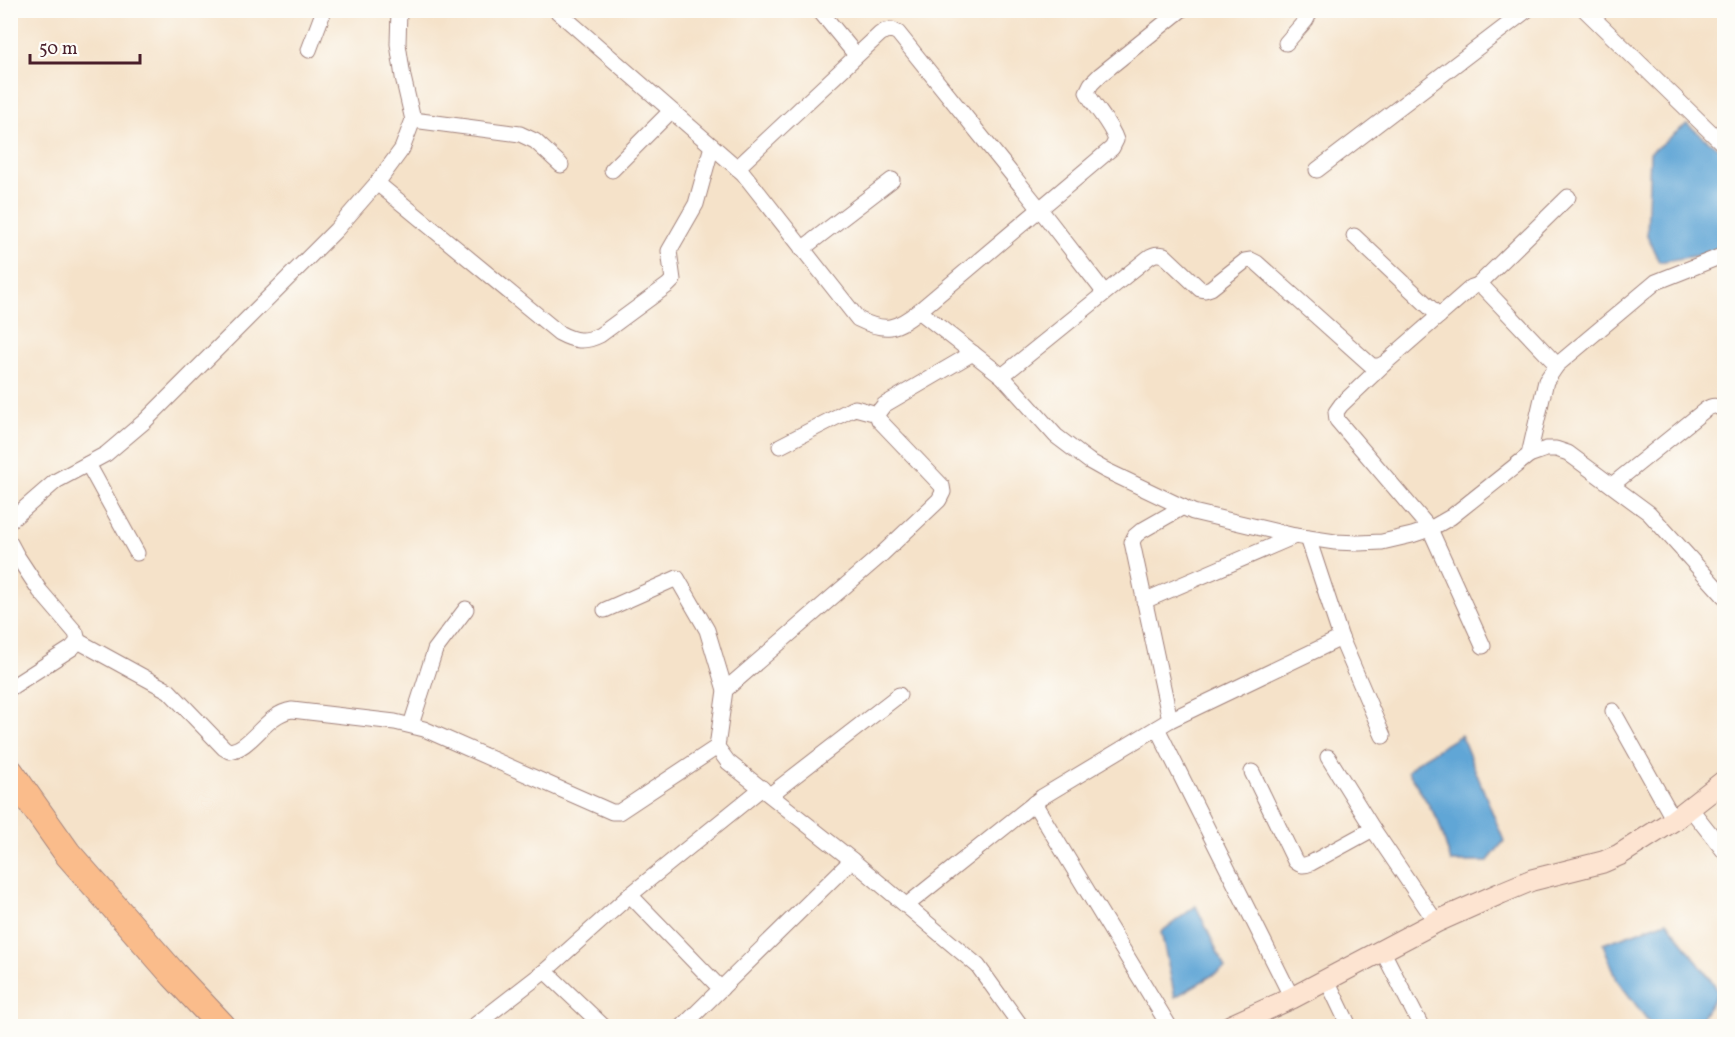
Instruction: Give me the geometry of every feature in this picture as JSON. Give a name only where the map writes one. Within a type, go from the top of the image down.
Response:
[{"type":"highway","points":[[10,772],[55,851],[199,1026]]},
{"type":"highway","points":[[10,805],[222,1026]]},
{"type":"main road","points":[[1230,1026],[1292,998],[1436,922],[1532,880],[1603,862],[1619,855],[1682,814],[1725,781]]},
{"type":"street","points":[[309,50],[324,10]]},
{"type":"street","points":[[10,521],[56,481],[106,454],[145,421],[336,230],[377,183],[402,149],[413,120],[398,44],[399,10]]},
{"type":"street","points":[[556,10],[742,173],[858,319],[872,326],[889,328],[902,324],[919,311],[1112,148],[1116,140],[1113,130],[1087,93],[1091,84],[1181,10]]},
{"type":"street","points":[[819,10],[856,55]]},
{"type":"street","points":[[1286,43],[1306,20],[1311,10]]},
{"type":"street","points":[[1317,170],[1527,10]]},
{"type":"street","points":[[1585,10],[1725,145]]},
{"type":"street","points":[[737,168],[856,55],[885,31],[892,30],[898,33],[1104,292]]},
{"type":"street","points":[[612,170],[671,111]]},
{"type":"street","points":[[413,120],[520,134],[535,141],[561,165]]},
{"type":"street","points":[[377,183],[559,333],[571,340],[591,340],[600,336],[673,279],[669,251],[696,204],[712,146]]},
{"type":"street","points":[[802,249],[892,180]]},
{"type":"street","points":[[1483,646],[1430,529],[1337,420],[1336,412],[1385,363],[1472,287],[1478,285],[1568,197]]},
{"type":"street","points":[[1354,236],[1439,316]]},
{"type":"street","points":[[1002,376],[1104,292],[1152,255],[1158,253],[1164,255],[1200,289],[1205,290],[1211,288],[1240,265],[1251,260],[1366,362],[1372,366],[1385,363]]},
{"type":"street","points":[[1529,455],[1546,381],[1557,365],[1656,282],[1725,255]]},
{"type":"street","points":[[1478,285],[1484,288],[1557,365]]},
{"type":"street","points":[[919,311],[1002,376],[1056,436],[1073,450],[1105,470],[1193,512],[1302,537],[1359,543],[1382,542],[1430,529],[1459,512],[1529,455],[1546,449],[1556,449],[1568,453],[1648,513],[1725,596]]},
{"type":"street","points":[[877,414],[884,405],[973,353]]},
{"type":"street","points":[[1612,485],[1711,406],[1725,411]]},
{"type":"street","points":[[780,446],[855,408],[877,414]]},
{"type":"street","points":[[725,690],[876,559],[939,500],[943,492],[942,486],[879,420],[877,414]]},
{"type":"street","points":[[88,464],[137,553]]},
{"type":"street","points":[[1183,507],[1141,531],[1132,542],[1144,601],[1163,724],[1292,998]]},
{"type":"street","points":[[1144,601],[1302,537]]},
{"type":"street","points":[[1302,537],[1341,638],[1383,736]]},
{"type":"street","points":[[13,549],[40,591],[73,628],[78,641],[169,691],[229,751],[239,748],[284,711],[292,710],[411,725],[612,812],[619,812],[717,747]]},
{"type":"street","points":[[605,610],[677,578],[707,630],[725,690],[717,747],[728,762],[852,860],[978,966],[1022,1026]]},
{"type":"street","points":[[411,725],[435,650],[465,609]]},
{"type":"street","points":[[907,905],[1034,803],[1163,724],[1341,638]]},
{"type":"street","points":[[10,688],[72,648],[78,641]]},
{"type":"street","points":[[474,1026],[545,970],[630,895],[899,695]]},
{"type":"street","points":[[1613,711],[1682,814],[1725,851]]},
{"type":"street","points":[[1328,757],[1436,922]]},
{"type":"street","points":[[1252,772],[1299,865],[1305,866],[1373,829]]},
{"type":"street","points":[[1034,803],[1169,1026]]},
{"type":"street","points":[[683,1026],[852,860]]},
{"type":"street","points":[[630,895],[721,990]]},
{"type":"street","points":[[1382,950],[1421,1026]]},
{"type":"street","points":[[545,970],[603,1026]]},
{"type":"street","points":[[1327,980],[1349,1026]]},
{"type":"water","points":[[1687,124],[1724,153],[1724,251],[1659,262],[1647,236],[1650,153]]},
{"type":"water","points":[[1461,735],[1504,841],[1487,862],[1451,862],[1438,820],[1408,771],[1418,761]]},
{"type":"water","points":[[1196,906],[1225,968],[1175,997],[1161,932]]},
{"type":"water","points":[[1667,921],[1719,991],[1696,1026],[1652,1026],[1617,980],[1603,944]]}]
